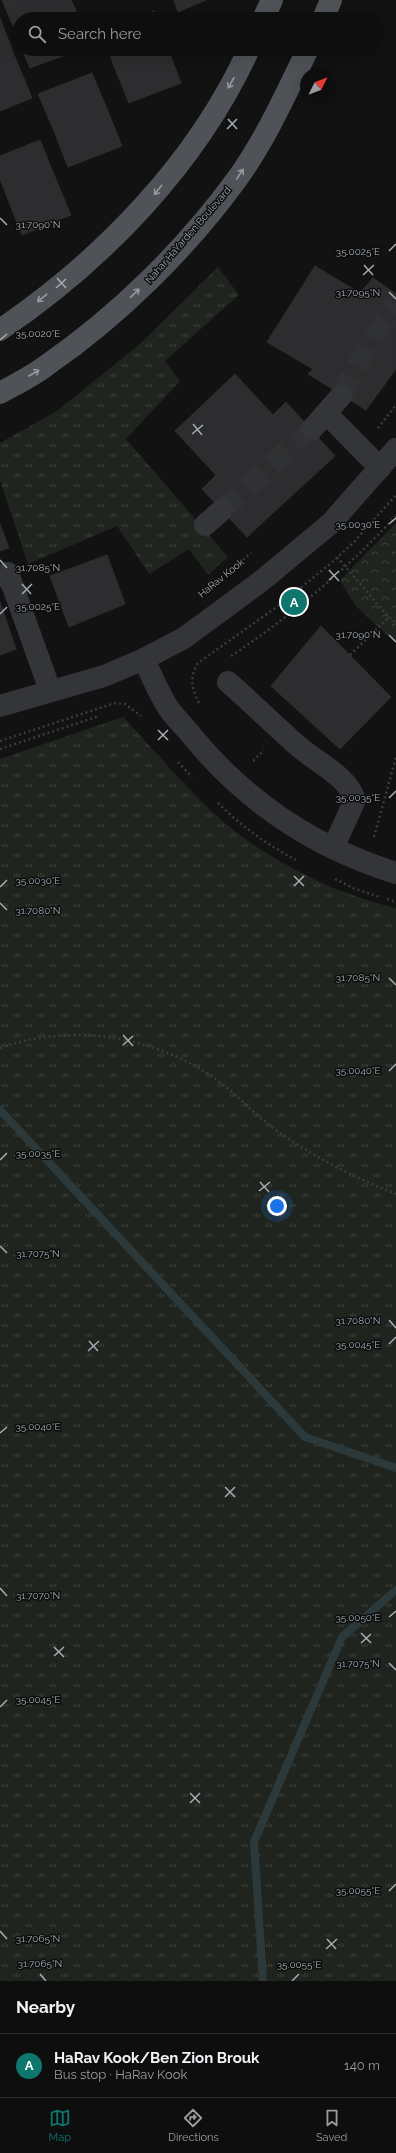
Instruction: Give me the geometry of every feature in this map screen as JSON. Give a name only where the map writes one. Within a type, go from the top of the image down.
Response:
[{"type":"main road","points":[[266,12],[272,0]]},
{"type":"main road","points":[[326,12],[331,0]]},
{"type":"main road","points":[[0,330],[88,260],[148,202],[189,152],[245,56]]},
{"type":"main road","name":"Nahar HaYarden Boulevard","points":[[0,393],[46,366],[98,328],[147,282],[198,227],[237,179],[271,126],[305,56]]},
{"type":"street","points":[[341,396],[319,421],[360,449],[380,468]]},
{"type":"street","points":[[0,706],[50,690],[104,676],[144,660],[184,638],[265,578],[331,523],[396,449]]},
{"type":"street","points":[[205,525],[222,510]]},
{"type":"street","points":[[0,576],[8,573],[50,690]]},
{"type":"street","points":[[144,660],[167,706],[209,755],[252,798],[305,834],[364,863],[396,873]]},
{"type":"street","points":[[228,682],[298,746],[345,782],[352,791],[355,800],[333,848]]},
{"type":"path","points":[[360,449],[396,405]]},
{"type":"path","points":[[227,658],[286,617],[346,567],[396,516]]},
{"type":"path","name":"HaRav Kook","points":[[238,564],[256,549]]},
{"type":"path","points":[[337,557],[389,617],[396,623]]},
{"type":"path","points":[[350,655],[389,617]]},
{"type":"path","points":[[194,691],[202,708]]},
{"type":"path","points":[[0,741],[115,703],[131,708],[146,719]]},
{"type":"path","points":[[0,749],[99,716]]},
{"type":"path","points":[[247,756],[258,766]]},
{"type":"path","points":[[374,838],[396,757]]},
{"type":"path","points":[[344,823],[381,840]]},
{"type":"path","points":[[0,1048],[16,1043],[58,1035],[102,1035],[143,1045],[182,1060],[220,1083],[275,1129],[315,1155],[357,1178],[396,1194]]},
{"type":"green space","points":[[218,267],[239,295],[165,361],[180,381],[126,439],[228,557],[208,575],[189,549],[149,574],[117,526],[28,564],[0,480],[0,443],[57,411],[140,344]]},
{"type":"green space","points":[[396,523],[396,643],[355,605],[340,580]]},
{"type":"green space","points":[[123,717],[212,812],[244,838],[285,864],[329,886],[351,895],[396,908],[396,1981],[0,1981],[0,759]]},
{"type":"building","points":[[2,0],[71,0],[75,8],[63,12],[12,12],[12,23]]},
{"type":"building","points":[[174,0],[206,0],[178,12]]},
{"type":"building","points":[[75,8],[76,12],[63,12]]},
{"type":"building","points":[[0,18],[12,49],[12,56],[15,57],[0,63]]},
{"type":"building","points":[[25,56],[63,56],[30,68]]},
{"type":"building","points":[[110,56],[141,56],[114,66]]},
{"type":"building","points":[[141,56],[171,56],[181,83],[129,103],[114,66]]},
{"type":"building","points":[[15,57],[32,98],[0,111],[0,63]]},
{"type":"building","points":[[92,73],[107,109],[54,131],[38,94]]},
{"type":"building","points":[[107,109],[122,146],[68,167],[54,131]]},
{"type":"building","points":[[40,140],[55,177],[7,197],[0,179],[0,156]]},
{"type":"building","points":[[55,177],[71,215],[22,235],[7,197]]},
{"type":"building","points":[[315,266],[360,293],[373,278],[396,294],[396,369],[366,410],[308,374],[313,369],[267,342]]},
{"type":"building","points":[[235,374],[273,415],[286,402],[335,456],[247,537],[202,489],[216,475],[175,431]]},
{"type":"building","points":[[0,524],[9,548],[0,551]]},
{"type":"building","points":[[107,555],[125,604],[69,627],[50,576]]},
{"type":"building","points":[[0,602],[16,649],[0,655]]},
{"type":"building","points":[[321,626],[391,697],[340,749],[271,686]]},
{"type":"waterway","points":[[0,1110],[305,1437],[396,1468]]},
{"type":"waterway","points":[[263,1981],[254,1842],[342,1637],[396,1590]]},
{"type":"tunnel","points":[[341,396],[367,347],[396,305]]},
{"type":"tunnel","points":[[222,510],[312,429]]},
{"type":"place","name":"HaRav Kook/Ben Zion Brouk","points":[[294,602]]}]
